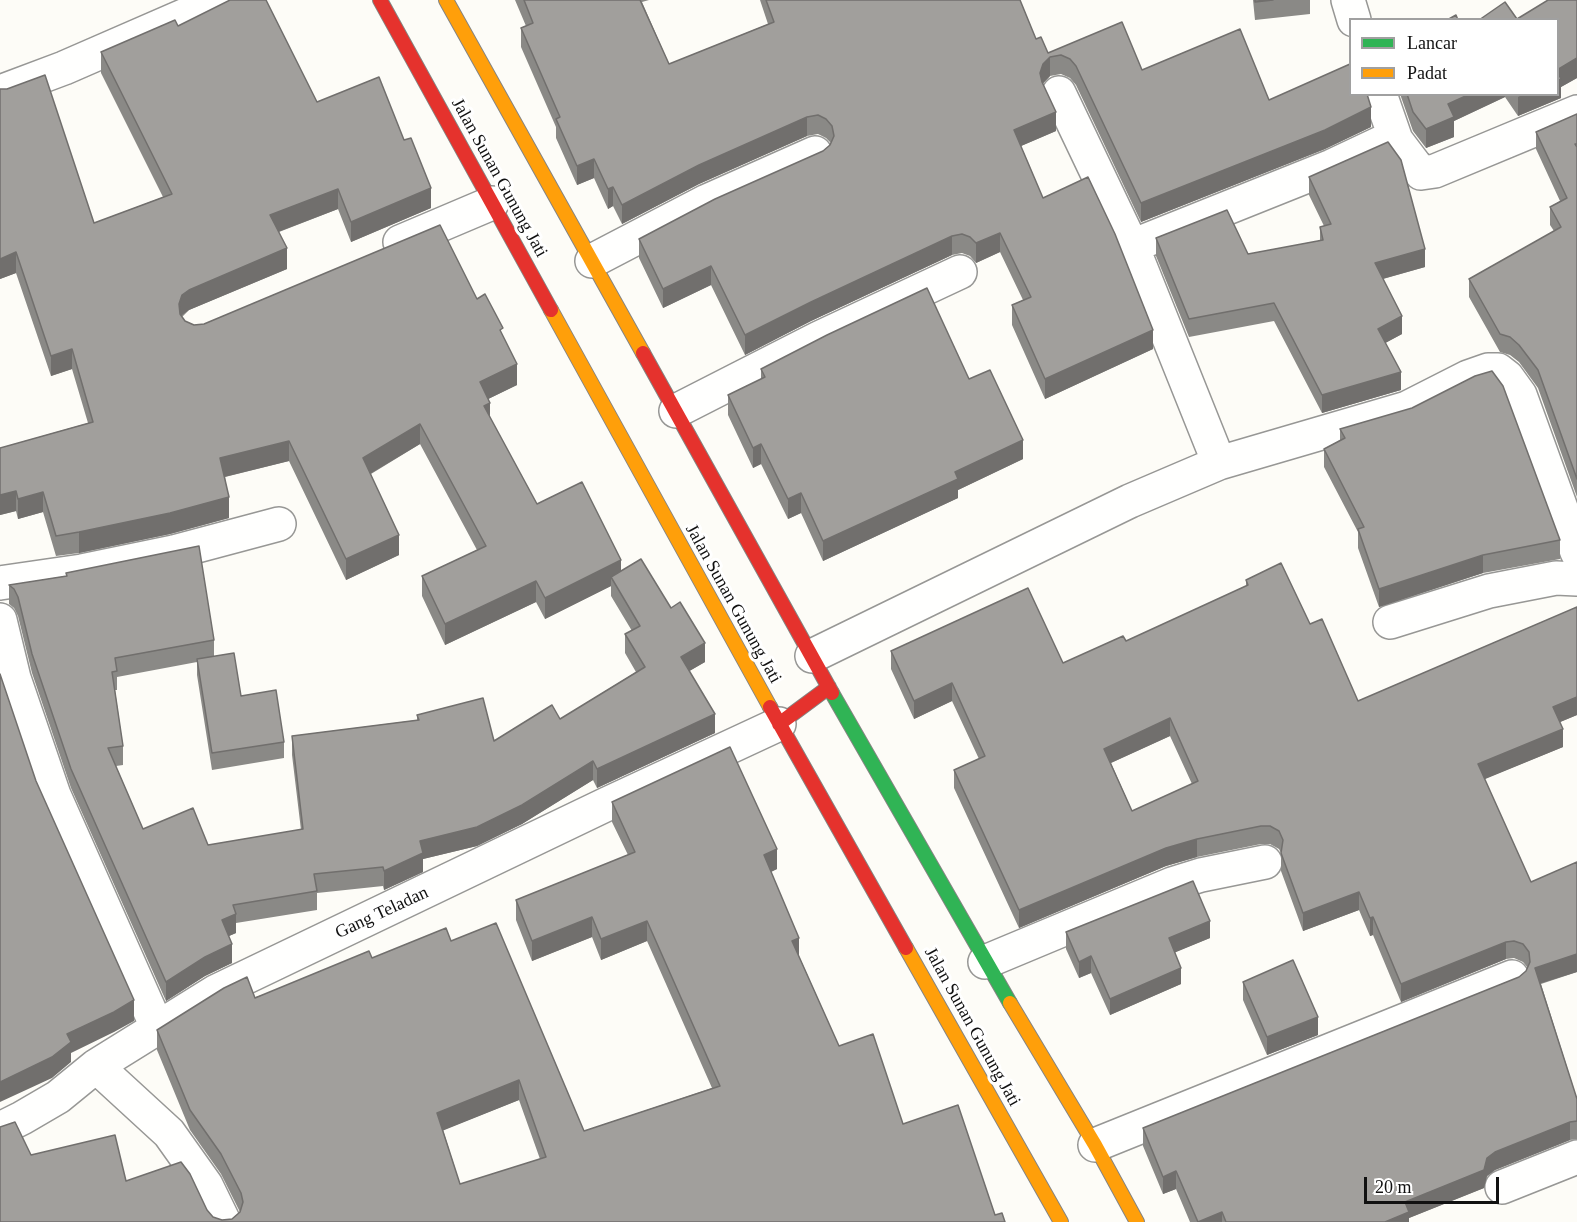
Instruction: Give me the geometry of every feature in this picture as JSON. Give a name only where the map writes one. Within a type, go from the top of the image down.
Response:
[{"type":"highway","points":[[446,0],[829,687],[985,962],[1095,1145],[1137,1222]]},
{"type":"highway","name":"Jalan Sunan Gunung Jati","points":[[386,2],[492,203],[779,724],[1061,1222]]},
{"type":"highway","points":[[779,724],[829,687]]},
{"type":"street","points":[[0,92],[64,68],[220,0]]},
{"type":"street","points":[[1348,0],[1353,18]]},
{"type":"street","points":[[1059,93],[1132,246],[1219,463]]},
{"type":"street","points":[[1381,96],[1396,140],[1421,173],[1435,171],[1577,112]]},
{"type":"street","points":[[1132,246],[1332,166],[1385,141],[1396,140]]},
{"type":"street","points":[[592,261],[707,201],[815,153]]},
{"type":"street","points":[[372,254],[492,203]]},
{"type":"street","points":[[676,411],[819,338],[960,272]]},
{"type":"street","points":[[812,656],[1130,501],[1219,463],[1407,408],[1468,377],[1488,370],[1498,370],[1507,376],[1520,395],[1577,552]]},
{"type":"street","points":[[0,583],[82,571],[174,552],[279,524]]},
{"type":"street","points":[[1390,622],[1489,591],[1556,578],[1577,579]]},
{"type":"street","points":[[0,620],[14,678],[54,795],[157,1027]]},
{"type":"street","name":"Gang Teladan","points":[[0,1129],[58,1097],[96,1066],[215,992],[779,724]]},
{"type":"street","points":[[985,962],[1172,884],[1201,875],[1266,862]]},
{"type":"street","points":[[1095,1145],[1512,977]]},
{"type":"street","points":[[96,1066],[169,1133],[206,1185],[224,1222]]},
{"type":"street","points":[[1502,1187],[1577,1157]]},
{"type":"building","points":[[230,0],[266,0],[317,102],[379,77],[404,140],[411,138],[431,188],[351,222],[338,189],[270,215],[287,248],[189,290],[182,295],[179,304],[180,314],[185,321],[194,325],[204,324],[440,225],[477,299],[485,294],[503,328],[500,330],[517,364],[480,382],[490,403],[484,406],[537,504],[582,482],[621,560],[545,598],[536,581],[445,624],[422,576],[486,546],[420,424],[363,458],[399,535],[346,559],[289,441],[220,458],[229,497],[170,513],[79,532],[56,536],[43,492],[18,499],[16,491],[0,495],[0,448],[93,422],[72,349],[51,356],[16,252],[0,259],[0,89],[7,89],[45,75],[94,223],[172,194],[101,52],[175,20],[178,26]]},
{"type":"building","points":[[524,0],[640,0],[669,64],[774,22],[766,0],[1020,0],[1036,39],[1041,37],[1048,53],[1122,22],[1142,70],[1240,29],[1269,100],[1349,64],[1349,96],[1368,96],[1371,107],[1325,130],[1141,203],[1076,66],[1070,59],[1061,55],[1050,57],[1043,64],[1040,73],[1056,112],[1014,130],[1043,198],[1088,177],[1115,234],[1153,330],[1045,379],[1012,305],[1031,297],[1000,233],[976,243],[970,237],[962,234],[952,236],[745,335],[711,266],[663,289],[639,239],[715,199],[823,151],[830,145],[834,136],[832,126],[818,115],[807,117],[699,165],[622,205],[613,187],[608,189],[594,159],[577,166],[556,119],[560,117],[521,28],[533,23]]},
{"type":"building","points":[[1548,0],[1577,0],[1577,58],[1559,69],[1559,18],[1519,18]]},
{"type":"building","points":[[1505,2],[1516,18],[1482,18]]},
{"type":"building","points":[[1408,96],[1466,96],[1448,104],[1454,117],[1426,129],[1413,112]]},
{"type":"building","points":[[1577,114],[1577,144],[1575,144],[1577,147],[1577,479],[1538,370],[1519,345],[1510,337],[1500,334],[1469,279],[1561,227],[1550,207],[1567,198],[1536,132]]},
{"type":"building","points":[[1388,142],[1401,160],[1425,249],[1375,263],[1402,316],[1378,329],[1401,372],[1322,395],[1274,303],[1189,319],[1156,238],[1227,210],[1248,254],[1323,240],[1320,227],[1331,224],[1309,177]]},
{"type":"building","points":[[927,288],[969,379],[990,370],[1023,440],[955,472],[958,479],[823,541],[801,493],[788,499],[761,444],[753,448],[728,395],[765,377],[761,369]]},
{"type":"building","points":[[1492,371],[1503,386],[1560,540],[1483,555],[1379,589],[1358,529],[1364,527],[1324,449],[1345,438],[1340,429],[1412,408],[1475,376]]},
{"type":"building","points":[[199,546],[214,640],[115,658],[117,671],[112,672],[123,746],[108,748],[143,829],[193,808],[208,845],[303,829],[292,736],[419,720],[417,715],[483,698],[494,741],[552,705],[560,719],[645,667],[625,634],[640,626],[611,577],[641,559],[671,608],[680,602],[705,643],[681,657],[715,714],[597,769],[593,761],[522,805],[477,827],[420,841],[423,853],[384,871],[383,867],[314,874],[317,891],[233,905],[236,914],[222,920],[232,944],[205,957],[166,982],[71,769],[32,654],[18,597],[9,585],[67,576],[66,573]]},
{"type":"building","points":[[1281,563],[1310,624],[1322,619],[1358,701],[1577,607],[1577,697],[1553,707],[1563,729],[1478,764],[1531,882],[1577,862],[1577,954],[1535,968],[1577,1099],[1577,1121],[1495,1152],[1487,1158],[1484,1170],[1405,1202],[1409,1212],[1385,1222],[1226,1222],[1222,1212],[1198,1222],[1176,1171],[1163,1177],[1143,1128],[1519,977],[1526,971],[1530,962],[1529,952],[1523,944],[1514,941],[1506,942],[1401,984],[1373,917],[1370,918],[1359,892],[1303,913],[1281,853],[1283,840],[1279,831],[1270,826],[1197,839],[1166,848],[1019,910],[954,770],[985,756],[952,683],[914,701],[891,651],[1028,588],[1063,663],[1123,636],[1126,641],[1248,585],[1246,580]],"holes":[[[1170,718],[1198,781],[1132,811],[1104,749]]]},
{"type":"building","points":[[234,653],[241,696],[276,690],[284,742],[212,753],[197,659]]},
{"type":"building","points":[[0,674],[36,781],[134,1000],[67,1034],[71,1042],[52,1057],[0,1082]]},
{"type":"building","points":[[730,747],[777,849],[764,855],[799,938],[792,941],[839,1046],[873,1034],[903,1124],[958,1105],[995,1215],[1002,1213],[1005,1222],[0,1222],[0,1127],[15,1122],[31,1155],[115,1135],[126,1181],[181,1162],[213,1217],[222,1220],[232,1219],[240,1212],[243,1202],[241,1193],[221,1154],[190,1110],[157,1030],[224,988],[247,977],[255,998],[369,951],[372,958],[446,928],[451,941],[496,923],[584,1131],[720,1086],[647,921],[601,939],[592,917],[532,941],[516,900],[635,852],[612,802]],"holes":[[[519,1080],[546,1157],[460,1184],[437,1113]]]},
{"type":"building","points":[[1193,881],[1210,921],[1169,938],[1181,968],[1110,999],[1091,956],[1079,962],[1066,932]]},
{"type":"building","points":[[1293,960],[1318,1017],[1267,1037],[1243,982]]},
{"type":"traffic: fast","points":[[832,693],[1010,1003]]},
{"type":"traffic: slow","points":[[446,0],[643,353]]},
{"type":"traffic: slow","points":[[551,310],[770,707]]},
{"type":"traffic: slow","points":[[906,948],[1061,1222]]},
{"type":"traffic: slow","points":[[1010,1003],[1095,1145],[1137,1222]]},
{"type":"traffic: jam","points":[[380,0],[551,310]]},
{"type":"traffic: jam","points":[[643,353],[832,693]]},
{"type":"traffic: jam","points":[[779,724],[829,687]]},
{"type":"traffic: jam","points":[[770,707],[906,948]]}]
